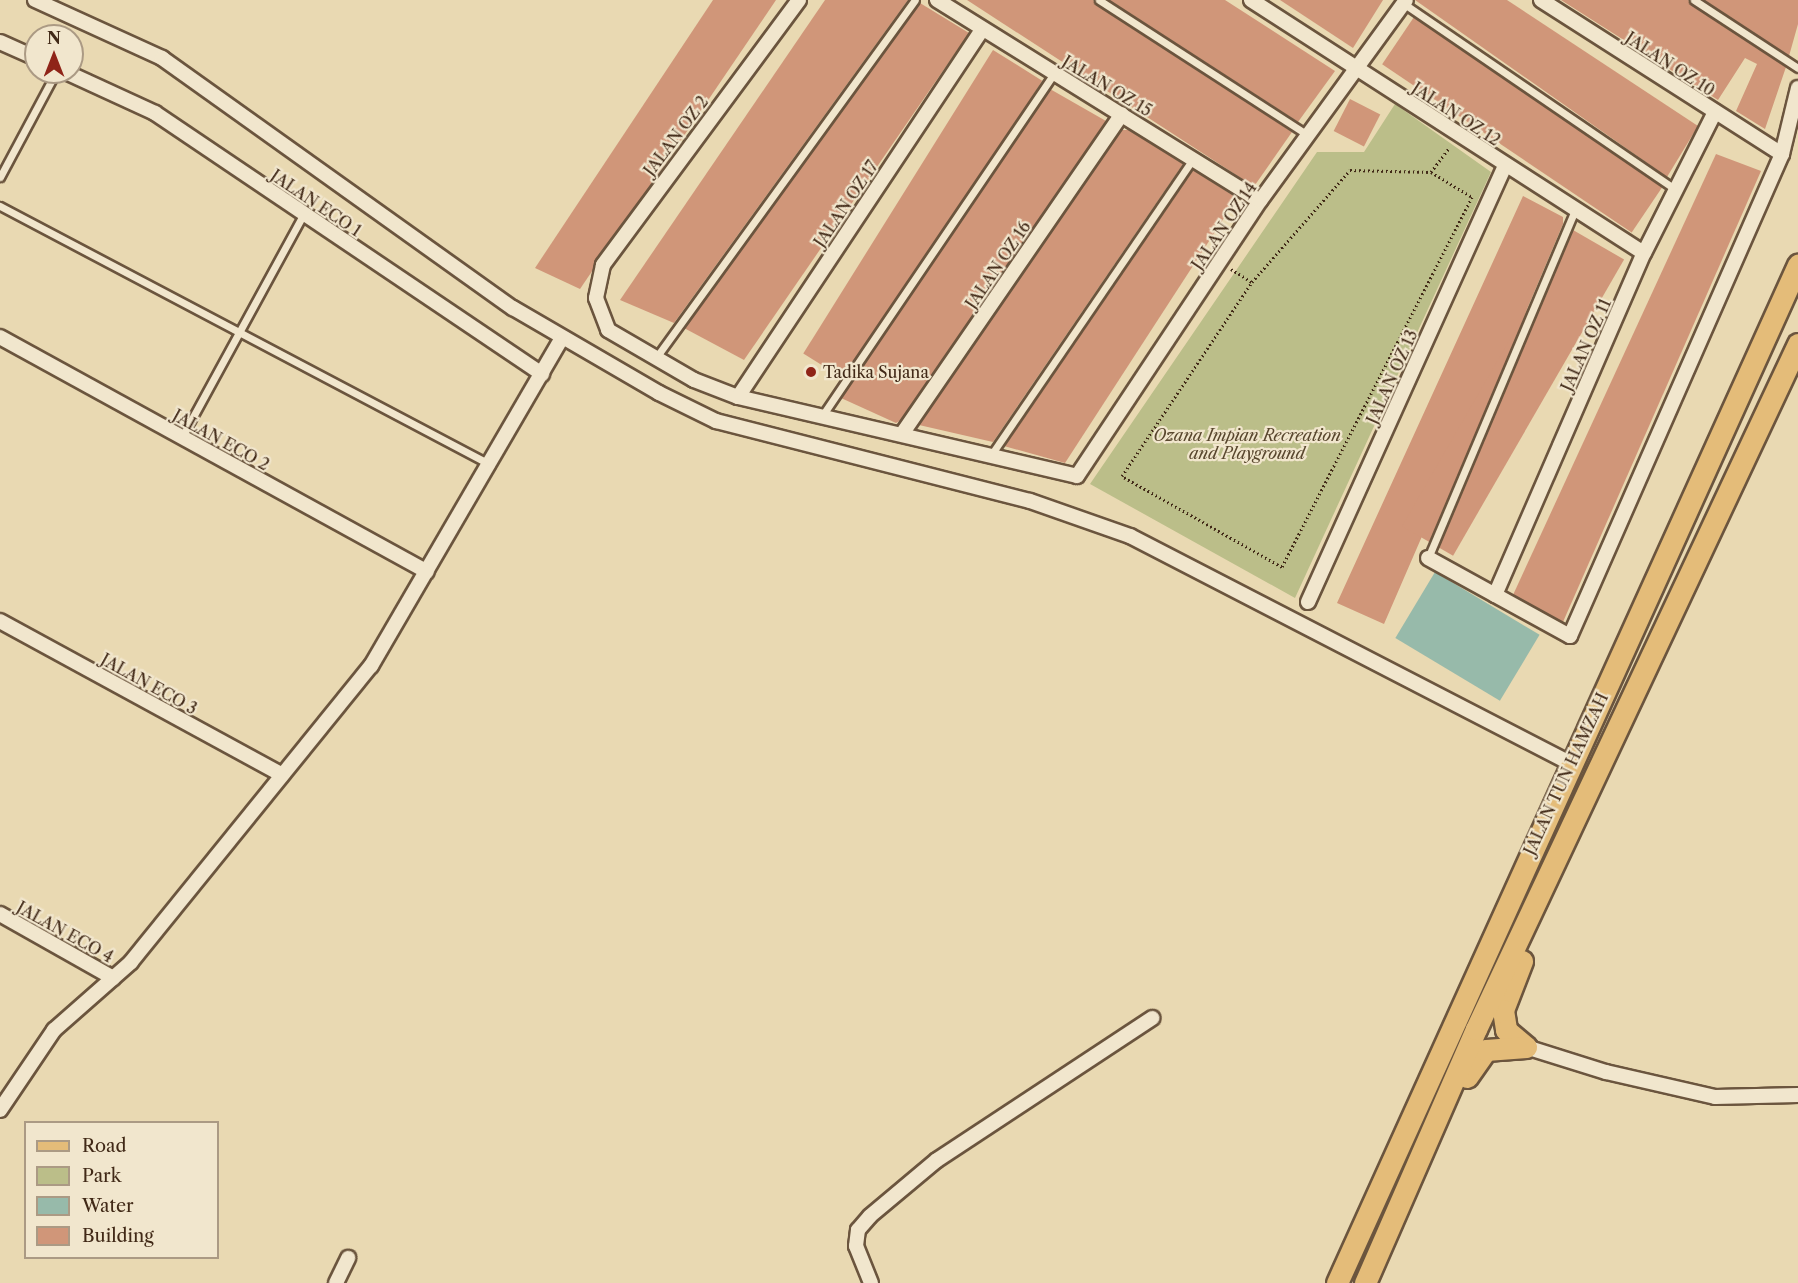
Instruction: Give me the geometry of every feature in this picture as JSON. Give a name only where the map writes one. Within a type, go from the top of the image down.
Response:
[{"type":"main road","name":"JALAN TUN HAMZAH","points":[[1337,1283],[1570,764],[1798,265]]},
{"type":"main road","name":"JALAN TUN HAMZAH","points":[[1365,1283],[1396,1208],[1582,800],[1798,344]]},
{"type":"main road","points":[[1526,1047],[1506,1030],[1503,1010],[1582,800]]},
{"type":"main road","points":[[1396,1208],[1477,1058],[1494,1048],[1526,1047]]},
{"type":"street","points":[[35,0],[51,3],[162,58],[562,339],[716,421],[1030,501],[1130,536],[1570,764]]},
{"type":"street","name":"JALAN OZ 2","points":[[655,359],[608,330],[596,298],[597,281],[612,249],[799,0]]},
{"type":"street","name":"JALAN OZ 15","points":[[937,0],[1260,201]]},
{"type":"street","name":"JALAN OZ 12","points":[[1251,0],[1505,166],[1644,253]]},
{"type":"street","name":"JALAN OZ 10","points":[[1541,0],[1782,154]]},
{"type":"street","name":"JALAN OZ 14","points":[[991,455],[1077,476],[1260,201],[1358,69],[1402,1]]},
{"type":"street","name":"JALAN OZ 17","points":[[738,397],[982,30]]},
{"type":"street","points":[[0,42],[24,53]]},
{"type":"street","name":"JALAN ECO 1","points":[[84,80],[155,113],[303,215],[542,374]]},
{"type":"street","points":[[1428,558],[1570,636],[1782,154],[1798,88]]},
{"type":"street","name":"JALAN OZ 11","points":[[1495,595],[1644,253],[1679,191],[1715,112]]},
{"type":"street","name":"JALAN OZ 16","points":[[902,434],[1122,114]]},
{"type":"street","name":"JALAN OZ 13","points":[[1308,602],[1505,166]]},
{"type":"street","name":"JALAN ECO 2","points":[[0,337],[427,572]]},
{"type":"street","points":[[0,1110],[54,1030],[114,978],[370,666],[562,339]]},
{"type":"street","points":[[655,359],[738,397],[991,455]]},
{"type":"street","name":"JALAN ECO 3","points":[[0,621],[282,775]]},
{"type":"street","name":"JALAN ECO 4","points":[[0,914],[114,978]]},
{"type":"street","points":[[871,1283],[856,1246],[858,1230],[870,1216],[937,1160],[1152,1018]]},
{"type":"street","points":[[1526,1047],[1606,1072],[1716,1097],[1798,1095]]},
{"type":"street","points":[[336,1283],[348,1258]]},
{"type":"lane","points":[[655,359],[915,0]]},
{"type":"lane","points":[[1099,0],[1308,135]]},
{"type":"lane","points":[[1694,0],[1798,68]]},
{"type":"lane","points":[[1402,1],[1679,191]]},
{"type":"lane","points":[[822,416],[1054,73]]},
{"type":"lane","points":[[0,177],[50,84]]},
{"type":"lane","points":[[991,455],[1193,159]]},
{"type":"lane","points":[[0,206],[490,465]]},
{"type":"lane","points":[[1428,558],[1575,210]]},
{"type":"lane","points":[[182,437],[303,215]]},
{"type":"path","points":[[1431,172],[1460,135]]},
{"type":"path","points":[[1350,170],[1431,172],[1472,197],[1282,567],[1122,476],[1252,282],[1350,170]]},
{"type":"path","points":[[1220,262],[1252,282]]},
{"type":"green space","name":"Ozana Impian Recreation and Playground","points":[[1395,104],[1491,172],[1295,598],[1090,484],[1317,152],[1364,152]]},
{"type":"water","points":[[1435,572],[1540,635],[1500,701],[1395,638]]},
{"type":"building","points":[[713,0],[776,0],[580,289],[535,268]]},
{"type":"building","points":[[825,0],[908,0],[674,323],[620,300]]},
{"type":"building","points":[[967,0],[1093,0],[1292,132],[1255,185],[1247,182]]},
{"type":"building","points":[[1109,0],[1225,0],[1335,71],[1298,122]]},
{"type":"building","points":[[1280,0],[1383,0],[1353,48]]},
{"type":"building","points":[[1415,0],[1507,0],[1698,126],[1667,177]]},
{"type":"building","points":[[1561,0],[1688,0],[1786,67],[1765,129],[1736,111],[1757,64],[1745,58],[1718,100]]},
{"type":"building","points":[[1704,0],[1798,0],[1798,24],[1789,56]]},
{"type":"building","points":[[920,3],[969,33],[744,360],[684,328]]},
{"type":"building","points":[[1414,17],[1664,185],[1632,233],[1382,64]]},
{"type":"building","points":[[993,50],[1042,81],[852,384],[803,354]]},
{"type":"building","points":[[1050,89],[1106,121],[901,420],[896,423],[841,398]]},
{"type":"building","points":[[1350,99],[1380,114],[1364,147],[1334,131]]},
{"type":"building","points":[[1122,130],[1129,130],[1183,164],[993,442],[919,425]]},
{"type":"building","points":[[1716,154],[1761,171],[1563,622],[1513,595]]},
{"type":"building","points":[[1193,170],[1237,198],[1065,463],[1004,446]]},
{"type":"building","points":[[1523,196],[1563,217],[1563,224],[1430,539],[1423,534],[1384,624],[1337,603]]},
{"type":"building","points":[[1573,230],[1624,260],[1453,556],[1402,526]]},
{"type":"place","name":"Tadika Sujana","points":[[811,372]]}]
